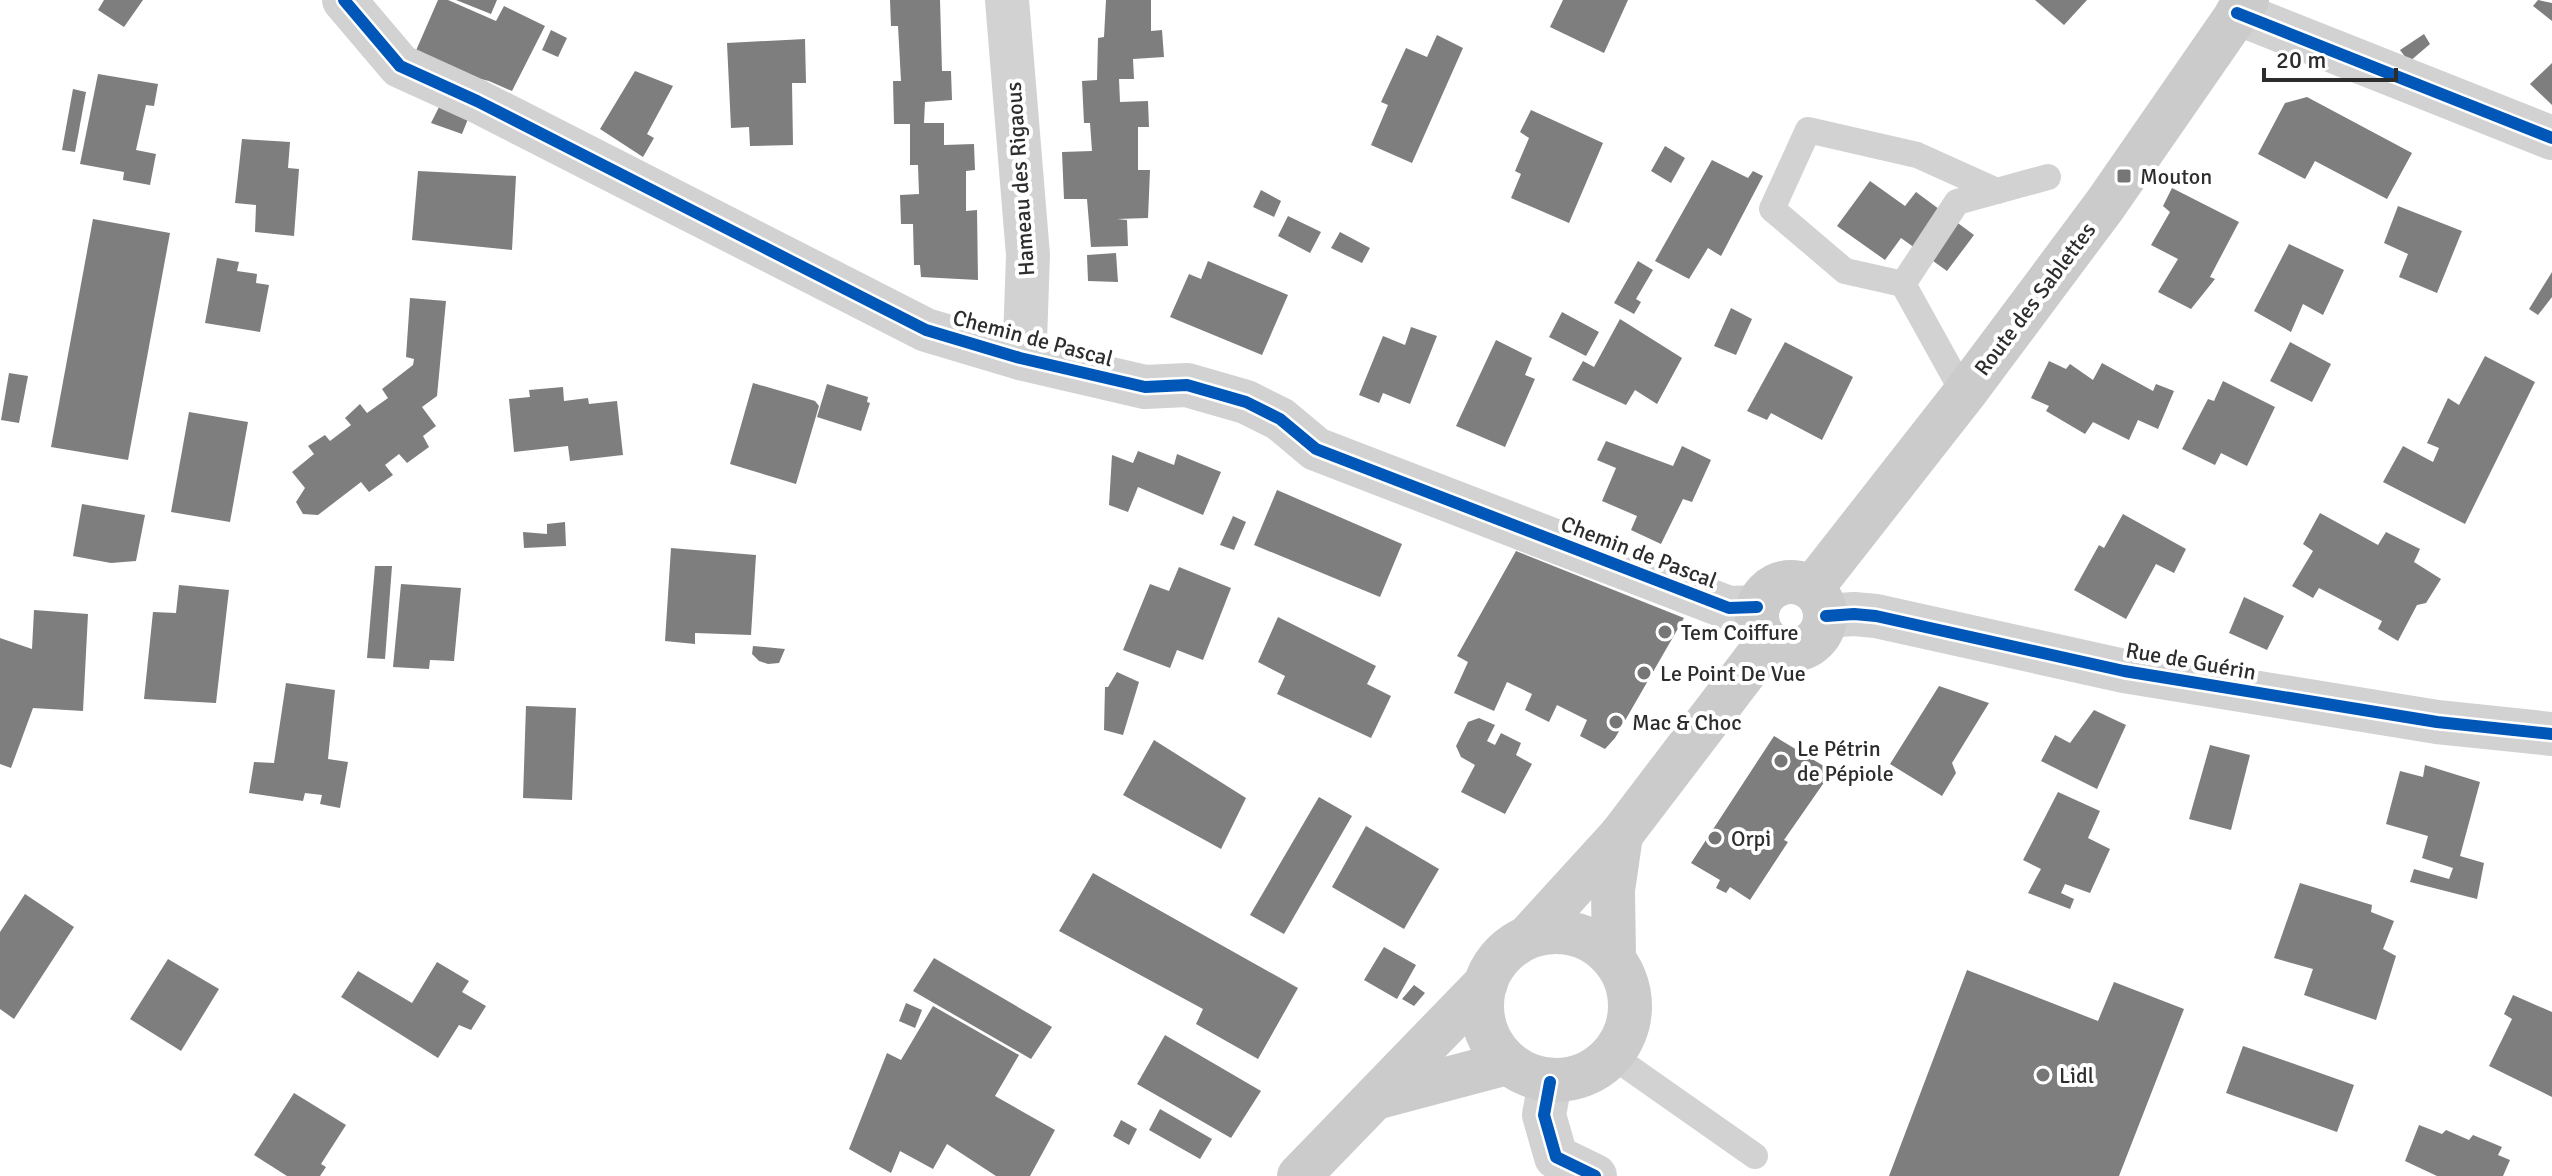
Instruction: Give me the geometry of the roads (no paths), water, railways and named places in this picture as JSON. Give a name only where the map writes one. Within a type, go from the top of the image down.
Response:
[{"type":"main road","name":"Route des Sablettes","points":[[1819,602],[1964,394],[2105,205],[2242,6]]},
{"type":"main road","points":[[1528,937],[1549,932],[1570,932],[1590,940],[1614,958],[1628,984],[1631,1014],[1614,1057],[1578,1078],[1550,1082],[1527,1076],[1507,1063],[1492,1045],[1484,1025],[1482,1003],[1486,983],[1495,963],[1510,948],[1528,937],[1621,835],[1762,625],[1766,593],[1779,583],[1796,582],[1819,602],[1820,636],[1806,649],[1786,651],[1762,625]]},
{"type":"main road","points":[[1614,958],[1613,890],[1621,835]]},
{"type":"main road","points":[[1299,1176],[1379,1097],[1486,983]]},
{"type":"main road","points":[[1379,1097],[1507,1063]]},
{"type":"street","name":"Chemin de Pascal","points":[[344,0],[400,66],[477,101],[926,330],[1020,358],[1145,387],[1187,385],[1246,402],[1280,419],[1316,449],[1729,608],[1762,625]]},
{"type":"street","name":"Hameau des Rigaous","points":[[1007,0],[1028,255],[1025,341],[1020,358]]},
{"type":"street","points":[[2242,6],[2552,138]]},
{"type":"street","name":"Rue de Guérin","points":[[1819,602],[2124,671],[2437,722],[2552,734]]},
{"type":"street","points":[[1550,1082],[1544,1115],[1556,1157],[1595,1176]]},
{"type":"lane","points":[[1964,394],[1903,284],[1845,271],[1772,209],[1808,130],[1917,155],[1997,191]]},
{"type":"lane","points":[[1903,284],[1957,202],[2048,177]]},
{"type":"lane","points":[[1614,1057],[1755,1156]]},
{"type":"place","name":"Mouton","points":[[2124,176]]},
{"type":"place","name":"Tem Coiffure","points":[[1665,632]]},
{"type":"place","name":"Le Point De Vue","points":[[1644,673]]},
{"type":"place","name":"Mac & Choc","points":[[1616,722]]},
{"type":"place","name":"Le Pétrin de Pépiole","points":[[1781,761]]},
{"type":"place","name":"Orpi","points":[[1715,838]]},
{"type":"place","name":"Lidl","points":[[2043,1075]]}]
